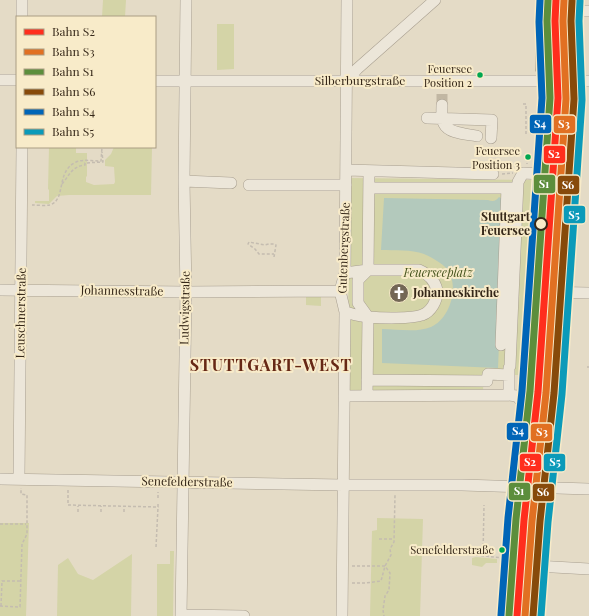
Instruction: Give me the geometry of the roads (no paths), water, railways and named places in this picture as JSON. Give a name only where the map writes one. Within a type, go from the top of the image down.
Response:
[{"type":"main road","points":[[513,616],[518,565],[543,174],[546,82],[551,68],[544,0]]},
{"type":"main road","points":[[548,35],[557,7]]},
{"type":"street","points":[[22,0],[22,16]]},
{"type":"street","name":"Ludwigstraße","points":[[181,616],[186,292],[184,181],[186,0]]},
{"type":"street","name":"Gutenbergstraße","points":[[342,616],[344,312],[340,291],[345,273],[347,0]]},
{"type":"street","points":[[347,81],[357,69],[435,0]]},
{"type":"street","points":[[0,80],[16,80]]},
{"type":"street","name":"Silberburgstraße","points":[[156,81],[347,81],[442,87],[589,81]]},
{"type":"street","points":[[442,105],[443,124],[450,131],[477,136]]},
{"type":"street","points":[[427,118],[492,120],[491,138]]},
{"type":"street","name":"Leuschnerstraße","points":[[19,479],[22,148]]},
{"type":"street","points":[[346,170],[493,174]]},
{"type":"street","points":[[367,395],[368,318],[358,303],[358,280],[368,270],[369,171]]},
{"type":"street","points":[[501,345],[513,188],[523,173],[543,174]]},
{"type":"street","points":[[184,181],[231,183]]},
{"type":"street","points":[[249,185],[346,185]]},
{"type":"street","points":[[369,188],[513,188]]},
{"type":"street","points":[[509,395],[513,188]]},
{"type":"street","points":[[344,312],[368,318],[421,316],[427,313],[434,304],[437,290],[433,280],[425,272],[419,270],[368,270],[345,273]]},
{"type":"street","name":"Johannesstraße","points":[[0,290],[186,292],[340,291]]},
{"type":"street","points":[[535,292],[589,293]]},
{"type":"street","points":[[367,380],[488,381],[488,374],[509,375]]},
{"type":"street","points":[[344,396],[509,395],[517,396],[521,401],[528,402]]},
{"type":"street","name":"Senefelderstraße","points":[[0,478],[344,485],[508,486],[589,489]]},
{"type":"street","points":[[518,565],[589,569]]},
{"type":"street","points":[[181,616],[244,616]]},
{"type":"tunnel","points":[[565,11],[583,11]]},
{"type":"tunnel","points":[[442,92],[442,105]]},
{"type":"rail line","name":"S4","points":[[501,615],[508,518],[522,391],[542,98],[539,22],[540,0]]},
{"type":"rail line","name":"S1","points":[[509,615],[516,519],[530,391],[550,98],[547,21],[548,0]]},
{"type":"rail line","name":"S2","points":[[517,616],[524,520],[538,392],[558,98],[555,21],[556,0]]},
{"type":"rail line","name":"S3","points":[[525,616],[532,521],[546,393],[566,99],[563,21],[564,0]]},
{"type":"rail line","name":"S6","points":[[533,616],[540,521],[554,393],[574,99],[571,21],[572,1]]},
{"type":"rail line","name":"S5","points":[[541,616],[548,522],[562,394],[582,100],[579,21],[580,1]]},
{"type":"place","name":"Feuersee Position 2","points":[[480,75]]},
{"type":"place","name":"Feuersee Position 3","points":[[528,157]]},
{"type":"place","name":"Stuttgart Feuersee","points":[[541,224]]},
{"type":"place","name":"Johanneskirche","points":[[399,293]]},
{"type":"place","name":"Senefelderstraße","points":[[502,550]]},
{"type":"district","name":"STUTTGART-WEST","points":[[271,365]]},
{"type":"park label","name":"Feuerseeplatz","points":[[438,273]]}]
